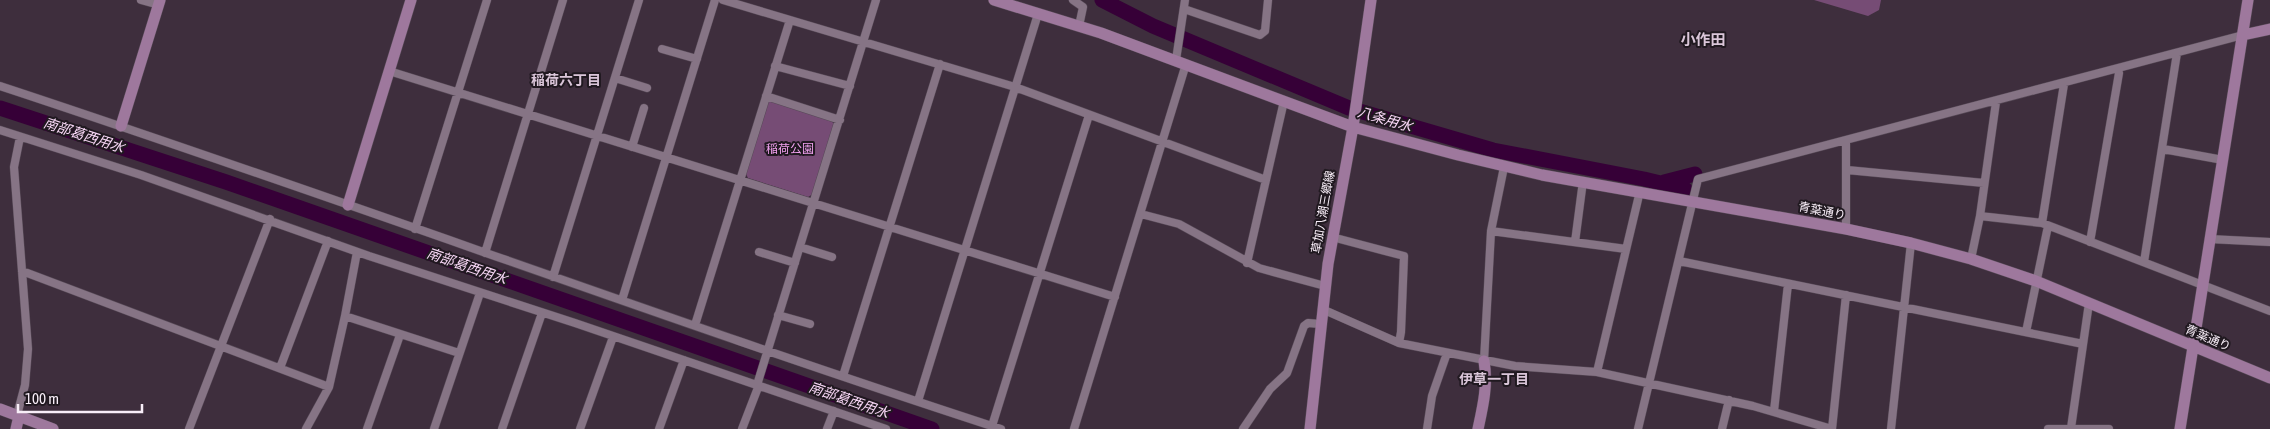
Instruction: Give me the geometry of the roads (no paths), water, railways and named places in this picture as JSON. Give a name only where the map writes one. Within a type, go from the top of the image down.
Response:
[{"type":"street","points":[[121,126],[159,3],[141,0]]},
{"type":"street","points":[[348,205],[411,0]]},
{"type":"street","points":[[416,229],[487,0]]},
{"type":"street","points":[[485,253],[563,0]]},
{"type":"street","points":[[553,277],[639,0]]},
{"type":"street","points":[[622,300],[715,0]]},
{"type":"street","points":[[723,0],[1015,87],[1266,180]]},
{"type":"street","points":[[742,429],[758,385],[767,349],[876,0]]},
{"type":"street","name":"青葉通り","points":[[994,0],[1079,26],[1181,62],[1353,127],[1504,167],[1846,229],[1911,243],[1971,259],[2036,281],[2270,378]]},
{"type":"street","points":[[1073,0],[1083,7],[1079,26]]},
{"type":"street","points":[[1074,429],[1163,142],[1181,62],[1185,0]]},
{"type":"street","points":[[1184,9],[1260,35],[1265,31],[1268,0]]},
{"type":"street","name":"草加八潮三郷線","points":[[1310,429],[1325,286],[1332,237],[1353,127],[1371,0]]},
{"type":"street","points":[[2180,429],[2248,0]]},
{"type":"street","points":[[918,401],[1038,14]]},
{"type":"street","points":[[695,325],[790,20]]},
{"type":"street","points":[[1638,429],[1698,179],[1996,102],[2270,28]]},
{"type":"street","points":[[662,50],[697,59]]},
{"type":"street","points":[[2144,262],[2177,53]]},
{"type":"street","points":[[843,376],[940,64]]},
{"type":"street","points":[[775,66],[850,86]]},
{"type":"street","points":[[2090,242],[2119,73],[2118,69]]},
{"type":"street","points":[[389,71],[1115,297]]},
{"type":"street","points":[[614,78],[647,88]]},
{"type":"street","points":[[2026,332],[2045,225],[2064,84]]},
{"type":"street","points":[[0,86],[1000,429]]},
{"type":"street","points":[[766,96],[840,120]]},
{"type":"street","points":[[1247,263],[1284,101]]},
{"type":"street","points":[[1971,259],[1980,216],[1996,102]]},
{"type":"street","points":[[632,147],[644,108]]},
{"type":"street","points":[[992,426],[1089,114]]},
{"type":"street","points":[[0,130],[140,175],[357,252],[886,429]]},
{"type":"street","points":[[16,429],[25,385],[28,349],[14,166],[20,137]]},
{"type":"street","points":[[1846,140],[1846,229]]},
{"type":"street","points":[[2163,149],[2222,160]]},
{"type":"street","points":[[1478,429],[1487,378],[1484,361],[1491,231],[1504,167]]},
{"type":"street","points":[[1847,170],[1984,183]]},
{"type":"street","points":[[1575,242],[1583,181]]},
{"type":"street","points":[[1597,372],[1640,191]]},
{"type":"street","points":[[1141,214],[1179,224],[1259,268],[1325,286]]},
{"type":"street","points":[[1980,216],[2045,225],[2270,311]]},
{"type":"street","points":[[189,429],[270,220]]},
{"type":"street","points":[[1491,231],[1626,249]]},
{"type":"street","points":[[1332,237],[1404,256],[1399,343]]},
{"type":"street","points":[[2209,240],[2270,242]]},
{"type":"street","points":[[280,368],[328,241]]},
{"type":"street","points":[[1891,429],[1911,243]]},
{"type":"street","points":[[800,247],[832,257]]},
{"type":"street","points":[[306,429],[328,387],[345,316],[357,252]]},
{"type":"street","points":[[760,252],[795,263]]},
{"type":"street","points":[[1679,260],[2083,344]]},
{"type":"street","points":[[22,271],[328,387]]},
{"type":"street","points":[[1774,411],[1788,284]]},
{"type":"street","points":[[434,429],[480,293]]},
{"type":"street","points":[[1322,309],[1399,343],[1515,366],[1597,372],[1774,411],[1832,429],[1846,296]]},
{"type":"street","points":[[2071,428],[2089,303]]},
{"type":"street","points":[[502,429],[542,313]]},
{"type":"street","points":[[778,315],[810,324]]},
{"type":"street","points":[[345,316],[460,354]]},
{"type":"street","points":[[1243,429],[1270,389],[1287,373],[1304,326],[1308,323],[1320,324]]},
{"type":"street","points":[[367,429],[400,335]]},
{"type":"street","points":[[582,429],[613,337]]},
{"type":"street","points":[[1427,429],[1432,396],[1447,353]]},
{"type":"street","points":[[659,429],[684,360]]},
{"type":"street","points":[[1722,429],[1728,400]]},
{"type":"street","points":[[0,408],[51,428]]},
{"type":"street","points":[[827,429],[834,411]]},
{"type":"street","points":[[1800,419],[1800,429]]},
{"type":"street","points":[[2048,429],[2109,429]]},
{"type":"waterway","name":"八条用水","points":[[1102,0],[1153,26],[1349,108],[1493,150],[1644,179],[1685,189]]},
{"type":"waterway","name":"南部葛西用水","points":[[0,108],[226,182],[932,429]]},
{"type":"waterway","points":[[1664,182],[1695,174]]},
{"type":"district","name":"小作田","points":[[1703,40]]},
{"type":"district","name":"稲荷六丁目","points":[[566,80]]},
{"type":"district","name":"伊草一丁目","points":[[1494,379]]},
{"type":"park label","name":"稲荷公園","points":[[790,149]]}]
